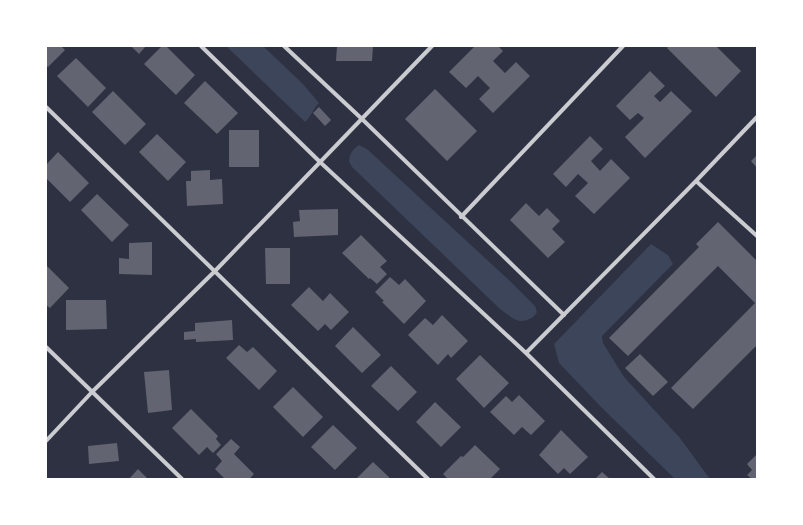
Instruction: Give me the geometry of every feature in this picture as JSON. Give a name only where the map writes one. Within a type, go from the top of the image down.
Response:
[{"type":"street","points":[[201,46],[320,162],[526,353],[654,479]]},
{"type":"street","points":[[284,46],[362,119],[461,217],[564,315]]},
{"type":"street","points":[[46,441],[92,392],[215,271],[432,46]]},
{"type":"street","points":[[461,217],[623,46]]},
{"type":"street","points":[[46,107],[428,479]]},
{"type":"street","points":[[526,353],[757,117]]},
{"type":"street","points":[[696,181],[757,236]]},
{"type":"street","points":[[46,347],[182,479]]},
{"type":"shaded area","points":[[226,46],[263,46],[303,84],[319,103],[307,120],[305,122]]},
{"type":"shaded area","points":[[359,145],[367,149],[511,282],[535,306],[537,312],[534,316],[527,320],[519,321],[500,309],[352,167],[349,161],[350,156],[353,150]]},
{"type":"shaded area","points":[[651,244],[668,255],[673,264],[602,336],[603,343],[624,377],[680,438],[710,479],[675,479],[601,407],[559,363],[554,344]]},
{"type":"building","points":[[46,46],[61,46],[65,50],[48,67],[46,65]]},
{"type":"building","points":[[131,46],[146,46],[139,54]]},
{"type":"building","points":[[162,46],[166,46],[195,75],[176,95],[144,64]]},
{"type":"building","points":[[337,46],[373,46],[372,61],[336,61]]},
{"type":"building","points":[[475,46],[498,46],[503,51],[493,61],[505,73],[516,62],[530,76],[493,113],[479,99],[490,88],[478,76],[466,88],[449,72]]},
{"type":"building","points":[[669,46],[716,46],[741,71],[716,97],[667,48]]},
{"type":"building","points":[[76,58],[106,88],[88,107],[57,76]]},
{"type":"building","points":[[650,71],[665,86],[654,96],[660,102],[671,91],[692,111],[645,158],[625,137],[644,118],[638,113],[630,120],[616,106]]},
{"type":"building","points":[[205,81],[238,113],[217,134],[184,103]]},
{"type":"building","points":[[435,89],[477,131],[447,161],[405,119]]},
{"type":"building","points":[[113,91],[146,124],[125,145],[92,112]]},
{"type":"building","points":[[319,107],[331,120],[325,126],[313,113]]},
{"type":"building","points":[[229,130],[259,130],[259,167],[229,167]]},
{"type":"building","points":[[157,134],[186,162],[168,181],[139,152]]},
{"type":"building","points":[[590,136],[603,149],[591,161],[600,171],[611,159],[630,178],[594,214],[575,196],[588,183],[578,174],[566,187],[553,174]]},
{"type":"building","points":[[58,152],[89,183],[70,202],[46,178],[46,165]]},
{"type":"building","points":[[757,155],[757,168],[751,161]]},
{"type":"building","points":[[210,170],[210,180],[222,179],[223,204],[187,206],[186,181],[191,181],[191,171]]},
{"type":"building","points":[[97,194],[129,225],[112,242],[81,210]]},
{"type":"building","points":[[526,203],[539,216],[547,208],[560,221],[552,229],[565,242],[548,258],[510,220]]},
{"type":"building","points":[[338,209],[338,235],[294,237],[293,222],[300,221],[299,210]]},
{"type":"building","points":[[718,222],[757,261],[757,345],[693,409],[671,388],[755,303],[718,266],[628,356],[609,338],[699,247],[696,244]]},
{"type":"building","points":[[361,235],[387,261],[380,267],[387,274],[377,284],[370,278],[369,279],[342,253]]},
{"type":"building","points":[[152,242],[152,275],[119,274],[119,258],[129,259],[129,243]]},
{"type":"building","points":[[265,248],[290,248],[290,284],[266,284]]},
{"type":"building","points":[[46,265],[69,288],[50,308],[46,305]]},
{"type":"building","points":[[390,277],[399,285],[405,279],[426,301],[404,324],[382,302],[384,301],[375,292]]},
{"type":"building","points":[[309,287],[323,301],[330,293],[349,312],[331,330],[325,324],[318,331],[291,305]]},
{"type":"building","points":[[66,300],[106,300],[107,329],[66,330]]},
{"type":"building","points":[[442,315],[468,341],[451,358],[448,354],[438,365],[408,335],[425,318],[433,325]]},
{"type":"building","points":[[232,320],[233,340],[196,342],[196,339],[184,340],[184,332],[195,331],[195,323]]},
{"type":"building","points":[[353,327],[381,355],[362,373],[335,346]]},
{"type":"building","points":[[239,345],[247,352],[253,347],[277,371],[259,390],[226,358]]},
{"type":"building","points":[[640,354],[668,382],[653,396],[625,368]]},
{"type":"building","points":[[480,355],[509,383],[484,408],[456,379]]},
{"type":"building","points":[[391,366],[417,392],[398,411],[371,386]]},
{"type":"building","points":[[169,370],[172,410],[148,413],[144,372]]},
{"type":"building","points":[[293,387],[323,417],[303,437],[273,407]]},
{"type":"building","points":[[519,395],[545,421],[531,435],[522,427],[514,435],[490,412],[506,396],[512,402]]},
{"type":"building","points":[[435,402],[461,427],[441,447],[416,422]]},
{"type":"building","points":[[191,409],[218,436],[216,439],[221,445],[213,453],[207,447],[199,455],[172,428]]},
{"type":"building","points":[[333,425],[357,448],[335,470],[311,447]]},
{"type":"building","points":[[561,430],[588,457],[570,474],[564,468],[558,474],[539,455]]},
{"type":"building","points":[[231,439],[240,447],[234,454],[254,474],[249,479],[225,479],[215,469],[222,461],[216,454]]},
{"type":"building","points":[[117,443],[119,461],[89,464],[88,446]]},
{"type":"building","points":[[475,445],[500,469],[490,479],[448,479],[443,474],[461,456],[463,457]]},
{"type":"building","points":[[757,454],[757,479],[752,479],[747,475],[752,470],[747,464]]},
{"type":"building","points":[[373,462],[391,479],[356,479]]},
{"type":"building","points":[[138,469],[148,479],[129,479]]},
{"type":"building","points":[[602,472],[610,479],[595,479]]}]
